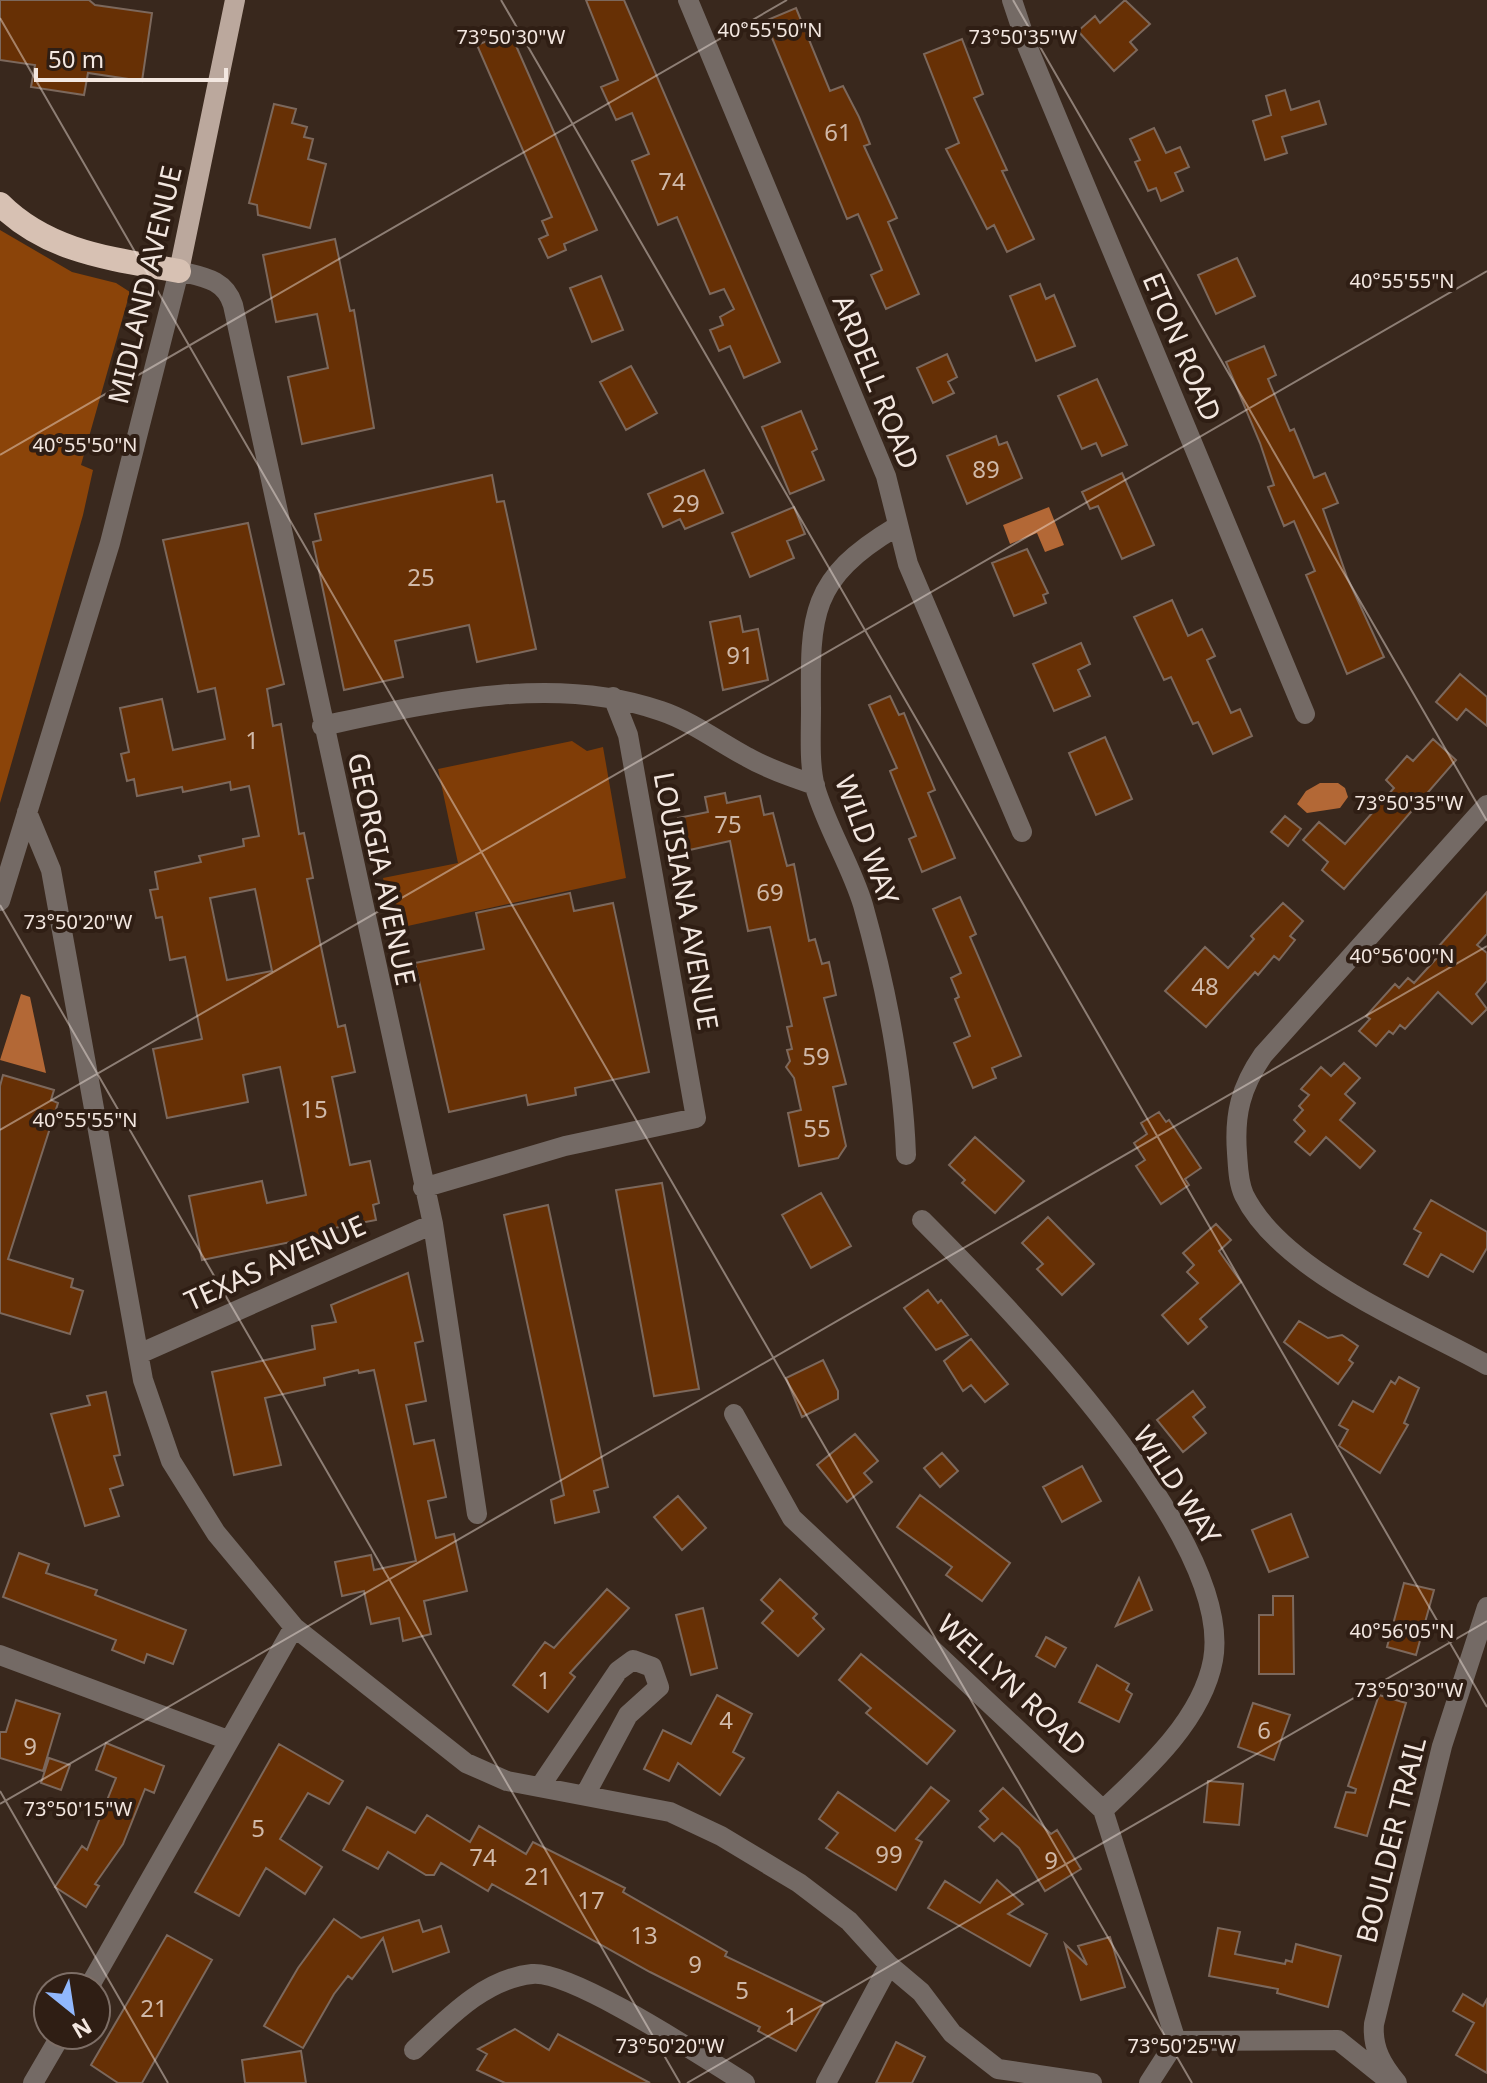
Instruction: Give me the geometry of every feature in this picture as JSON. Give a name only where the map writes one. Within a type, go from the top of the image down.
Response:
[{"type":"highway","points":[[0,204],[27,227],[63,246],[179,271]]},
{"type":"main road","name":"MIDLAND AVENUE","points":[[179,271],[235,0]]},
{"type":"street","name":"ARDELL ROAD","points":[[688,0],[886,476],[896,527],[908,564],[1022,832]]},
{"type":"street","name":"ETON ROAD","points":[[1012,0],[1028,48],[1305,714]]},
{"type":"street","name":"GEORGIA AVENUE","points":[[179,271],[216,281],[231,299],[433,1224],[477,1514]]},
{"type":"street","name":"MIDLAND AVENUE","points":[[0,901],[110,543],[179,271]]},
{"type":"street","name":"WILD WAY","points":[[896,527],[864,546],[841,568],[822,593],[811,629],[815,785],[862,902],[885,990],[904,1093],[906,1155]]},
{"type":"street","points":[[322,726],[477,697],[549,693],[613,697],[663,711],[749,759],[815,785]]},
{"type":"street","name":"LOUISIANA AVENUE","points":[[423,1188],[565,1146],[696,1118],[628,735],[613,697]]},
{"type":"street","points":[[1487,805],[1263,1055],[1245,1081],[1238,1100],[1236,1143],[1243,1192],[1277,1241],[1347,1288],[1487,1365]]},
{"type":"street","points":[[27,812],[51,870],[143,1380],[171,1461],[216,1533],[294,1627],[466,1763],[507,1781],[541,1785],[670,1812],[721,1836],[799,1883],[836,1911],[889,1965],[921,1992],[952,2033],[998,2069],[1092,2083]]},
{"type":"street","name":"WILD WAY","points":[[922,1220],[996,1294],[1068,1374],[1181,1534],[1207,1589],[1214,1624],[1213,1660],[1201,1695],[1186,1720],[1132,1784],[1103,1810]]},
{"type":"street","name":"TEXAS AVENUE","points":[[139,1354],[433,1224]]},
{"type":"street","name":"WELLYN ROAD","points":[[734,1414],[792,1518],[1103,1810],[1176,2041]]},
{"type":"street","name":"BOULDER TRAIL","points":[[1394,2083],[1373,2042],[1374,2024],[1442,1746],[1487,1607]]},
{"type":"street","points":[[98,1971],[294,1627]]},
{"type":"street","points":[[0,1655],[228,1740]]},
{"type":"street","points":[[541,1785],[618,1671],[633,1660],[652,1667],[659,1687],[628,1715],[585,1795]]},
{"type":"street","points":[[826,2083],[889,1965]]},
{"type":"street","points":[[414,2050],[464,2004],[512,1979],[544,1975],[607,2000],[745,2083]]},
{"type":"street","points":[[1149,2083],[1176,2041],[1338,2040],[1394,2083]]},
{"type":"street","points":[[33,2083],[52,2051]]},
{"type":"shaded area","points":[[0,230],[72,272],[116,283],[130,292],[81,465],[93,470],[83,515],[0,803]]},
{"type":"shaded area","points":[[1049,507],[1064,545],[1045,552],[1037,533],[1010,544],[1003,525]]},
{"type":"shaded area","points":[[572,741],[587,751],[603,747],[626,878],[394,929],[383,878],[458,863],[438,769]]},
{"type":"shaded area","points":[[1320,783],[1338,783],[1345,788],[1348,797],[1340,808],[1307,813],[1297,804],[1306,791]]},
{"type":"shaded area","points":[[21,994],[30,997],[46,1073],[0,1060]]},
{"type":"building","points":[[0,0],[89,0],[95,5],[152,13],[142,81],[88,73],[84,95],[31,87],[35,65],[0,60]]},
{"type":"building","points":[[586,0],[624,0],[780,362],[744,378],[730,346],[719,351],[710,330],[723,325],[720,317],[734,309],[724,289],[710,294],[677,217],[658,225],[632,161],[649,154],[632,113],[616,120],[601,87],[618,80]]},
{"type":"building","points":[[1125,0],[1150,24],[1130,42],[1137,50],[1114,71],[1078,31],[1095,16],[1100,23]]},
{"type":"building","points":[[796,8],[830,91],[843,86],[859,117],[870,144],[864,146],[897,218],[888,222],[919,294],[886,309],[871,275],[882,270],[858,214],[847,219],[765,21]]},
{"type":"building","points":[[510,32],[597,230],[564,244],[566,250],[548,258],[539,239],[548,235],[542,221],[552,217],[477,45]]},
{"type":"building","points":[[962,39],[983,94],[974,98],[1007,170],[1002,171],[1034,239],[1007,252],[994,225],[987,229],[946,149],[959,143],[924,54]]},
{"type":"building","points":[[1285,90],[1291,110],[1319,101],[1326,124],[1282,137],[1287,153],[1265,160],[1253,121],[1271,115],[1266,96]]},
{"type":"building","points":[[274,104],[296,109],[292,123],[307,127],[304,137],[313,139],[308,159],[326,164],[310,228],[258,215],[257,205],[249,203]]},
{"type":"building","points":[[1154,128],[1166,153],[1180,147],[1189,167],[1175,173],[1183,191],[1161,201],[1156,188],[1148,191],[1135,162],[1140,160],[1130,139]]},
{"type":"building","points":[[335,239],[350,311],[354,310],[374,428],[302,444],[288,377],[328,368],[317,314],[276,322],[263,255]]},
{"type":"building","points":[[1237,258],[1255,296],[1216,314],[1198,275]]},
{"type":"building","points":[[601,276],[623,330],[592,342],[570,288]]},
{"type":"building","points":[[1040,284],[1046,299],[1054,295],[1075,346],[1036,361],[1010,296]]},
{"type":"building","points":[[1264,346],[1276,375],[1268,379],[1290,431],[1294,429],[1314,478],[1325,473],[1338,503],[1323,509],[1347,577],[1384,657],[1347,674],[1306,575],[1315,571],[1294,521],[1284,526],[1268,487],[1274,485],[1260,443],[1226,362]]},
{"type":"building","points":[[947,354],[957,377],[948,382],[954,393],[933,403],[917,368]]},
{"type":"building","points":[[631,366],[657,413],[626,430],[600,382]]},
{"type":"building","points":[[1097,379],[1127,445],[1102,456],[1096,443],[1082,449],[1058,396]]},
{"type":"building","points":[[801,411],[817,449],[812,452],[824,480],[790,494],[762,427]]},
{"type":"building","points":[[996,436],[999,445],[1007,442],[1022,478],[967,504],[947,456]]},
{"type":"building","points":[[704,470],[723,513],[685,529],[680,519],[663,527],[648,494]]},
{"type":"building","points":[[1122,473],[1154,545],[1122,559],[1098,506],[1090,509],[1082,492]]},
{"type":"building","points":[[492,475],[497,502],[504,501],[536,649],[477,662],[469,625],[395,641],[403,677],[344,690],[313,542],[321,540],[315,514]]},
{"type":"building","points":[[794,507],[805,534],[787,541],[794,558],[750,577],[732,533]]},
{"type":"building","points":[[248,523],[284,684],[267,689],[273,726],[281,724],[299,834],[304,833],[313,878],[307,879],[338,1027],[345,1025],[355,1072],[332,1077],[350,1165],[370,1161],[379,1203],[373,1205],[376,1220],[324,1230],[325,1235],[202,1260],[189,1196],[262,1181],[267,1203],[306,1195],[280,1067],[243,1075],[248,1102],[167,1118],[153,1049],[202,1039],[185,957],[170,960],[162,917],[156,918],[150,890],[158,889],[155,872],[201,862],[199,856],[244,846],[243,839],[259,836],[249,786],[231,790],[230,782],[183,792],[182,787],[137,796],[134,779],[127,781],[121,754],[129,752],[120,708],[162,699],[173,750],[225,739],[215,688],[198,692],[163,540]],"holes":[[[255,889],[272,971],[227,980],[210,898]]]},
{"type":"building","points":[[1027,549],[1048,593],[1043,595],[1046,603],[1014,616],[992,563]]},
{"type":"building","points":[[1172,600],[1188,636],[1202,629],[1215,656],[1207,660],[1231,713],[1240,709],[1252,736],[1213,754],[1198,722],[1193,724],[1171,677],[1164,680],[1134,617]]},
{"type":"building","points":[[740,616],[743,632],[758,629],[768,680],[723,690],[710,622]]},
{"type":"building","points":[[1081,643],[1090,664],[1078,670],[1090,696],[1054,711],[1033,664]]},
{"type":"building","points":[[1460,674],[1487,697],[1487,726],[1466,709],[1457,720],[1436,702]]},
{"type":"building","points":[[890,696],[899,715],[904,713],[935,790],[928,793],[955,858],[922,872],[909,839],[916,836],[890,771],[897,768],[869,705]]},
{"type":"building","points":[[1105,737],[1132,799],[1096,815],[1069,753]]},
{"type":"building","points":[[1433,739],[1456,760],[1344,889],[1322,870],[1328,862],[1303,840],[1319,822],[1345,844],[1394,788],[1386,780],[1407,756],[1413,761]]},
{"type":"building","points":[[725,793],[727,803],[760,796],[764,815],[773,813],[787,866],[794,864],[809,941],[815,939],[822,964],[829,962],[836,995],[824,998],[846,1084],[833,1087],[846,1146],[838,1158],[799,1166],[788,1113],[801,1110],[794,1078],[786,1067],[790,1061],[787,1050],[792,1049],[787,1027],[792,1026],[770,927],[748,931],[730,841],[685,851],[678,818],[708,812],[705,797]]},
{"type":"building","points":[[1285,816],[1301,829],[1288,846],[1271,832]]},
{"type":"building","points":[[1487,892],[1487,934],[1477,945],[1487,953],[1487,981],[1476,994],[1487,1009],[1472,1024],[1438,992],[1405,1029],[1400,1025],[1393,1034],[1389,1031],[1376,1046],[1359,1031],[1370,1019],[1366,1016],[1395,984],[1399,988],[1408,978],[1414,983],[1444,950],[1439,946]]},
{"type":"building","points":[[570,893],[574,911],[613,903],[649,1072],[575,1088],[576,1095],[528,1105],[526,1095],[449,1112],[415,963],[484,949],[476,913]]},
{"type":"building","points":[[960,897],[976,934],[970,937],[1021,1056],[992,1068],[996,1078],[973,1088],[954,1043],[970,1036],[955,999],[959,997],[951,978],[961,973],[933,909]]},
{"type":"building","points":[[1283,903],[1303,921],[1290,936],[1295,940],[1279,960],[1274,956],[1258,975],[1255,972],[1206,1027],[1165,991],[1205,947],[1228,968],[1254,939],[1251,936]]},
{"type":"building","points":[[1344,1063],[1360,1078],[1345,1094],[1355,1103],[1340,1120],[1375,1151],[1360,1168],[1326,1137],[1310,1155],[1295,1142],[1305,1131],[1294,1120],[1303,1110],[1299,1106],[1309,1095],[1301,1089],[1321,1067],[1331,1076]]},
{"type":"building","points":[[3,1075],[54,1090],[51,1100],[58,1103],[8,1259],[73,1279],[71,1287],[83,1291],[70,1334],[0,1313],[0,1086]]},
{"type":"building","points":[[1159,1112],[1166,1122],[1169,1120],[1201,1168],[1185,1179],[1189,1185],[1161,1204],[1136,1166],[1145,1160],[1134,1143],[1147,1134],[1141,1123]]},
{"type":"building","points":[[975,1137],[1024,1181],[995,1213],[962,1183],[965,1180],[949,1165]]},
{"type":"building","points":[[662,1183],[699,1389],[654,1396],[616,1190]]},
{"type":"building","points":[[821,1193],[851,1246],[811,1268],[782,1215]]},
{"type":"building","points":[[1431,1200],[1487,1232],[1487,1248],[1473,1272],[1441,1254],[1428,1277],[1404,1264],[1421,1233],[1414,1229]]},
{"type":"building","points":[[548,1205],[608,1487],[594,1491],[599,1512],[555,1523],[551,1500],[564,1495],[504,1215]]},
{"type":"building","points":[[1048,1217],[1094,1264],[1062,1295],[1037,1269],[1043,1264],[1022,1243]]},
{"type":"building","points":[[1216,1224],[1231,1240],[1219,1251],[1241,1282],[1200,1319],[1207,1327],[1188,1344],[1162,1315],[1198,1283],[1187,1272],[1194,1265],[1183,1253]]},
{"type":"building","points":[[408,1273],[423,1341],[415,1343],[426,1401],[406,1405],[414,1444],[434,1440],[446,1497],[428,1501],[436,1538],[454,1534],[467,1591],[424,1601],[431,1634],[403,1641],[399,1618],[371,1624],[364,1591],[342,1596],[335,1562],[371,1555],[374,1570],[416,1561],[374,1370],[359,1373],[358,1370],[324,1378],[325,1385],[265,1398],[281,1465],[234,1475],[212,1372],[315,1349],[312,1326],[336,1322],[331,1305]]},
{"type":"building","points":[[928,1290],[938,1303],[941,1300],[968,1335],[936,1350],[904,1308]]},
{"type":"building","points":[[1299,1321],[1328,1338],[1342,1335],[1358,1346],[1349,1360],[1353,1363],[1338,1384],[1284,1342]]},
{"type":"building","points":[[971,1339],[1008,1384],[985,1402],[971,1385],[963,1391],[944,1361]]},
{"type":"building","points":[[823,1360],[838,1391],[838,1399],[802,1417],[786,1378]]},
{"type":"building","points":[[1399,1377],[1419,1388],[1404,1423],[1408,1425],[1380,1473],[1339,1446],[1348,1430],[1339,1425],[1353,1401],[1373,1412],[1391,1381],[1395,1384]]},
{"type":"building","points":[[1193,1391],[1205,1407],[1193,1417],[1206,1433],[1183,1452],[1157,1420]]},
{"type":"building","points":[[106,1392],[120,1455],[114,1456],[123,1485],[110,1489],[119,1516],[85,1526],[51,1414],[90,1405],[87,1396]]},
{"type":"building","points":[[855,1434],[878,1461],[864,1473],[872,1482],[847,1502],[817,1465]]},
{"type":"building","points":[[942,1453],[958,1471],[940,1487],[924,1468]]},
{"type":"building","points":[[1082,1466],[1101,1501],[1062,1522],[1043,1487]]},
{"type":"building","points":[[920,1495],[1010,1563],[982,1601],[946,1575],[952,1567],[897,1527]]},
{"type":"building","points":[[678,1496],[706,1528],[682,1550],[654,1517]]},
{"type":"building","points":[[1291,1514],[1308,1557],[1269,1572],[1252,1530]]},
{"type":"building","points":[[19,1553],[49,1564],[46,1573],[97,1590],[95,1595],[186,1630],[173,1664],[147,1654],[144,1663],[112,1650],[116,1640],[3,1597]]},
{"type":"building","points":[[1139,1578],[1152,1610],[1116,1626]]},
{"type":"building","points":[[780,1579],[817,1614],[813,1618],[824,1629],[798,1656],[762,1623],[773,1611],[761,1600]]},
{"type":"building","points":[[1404,1583],[1434,1590],[1416,1655],[1387,1647]]},
{"type":"building","points":[[607,1589],[629,1608],[570,1673],[575,1677],[548,1712],[513,1685],[545,1642],[554,1648]]},
{"type":"building","points":[[1273,1596],[1293,1596],[1294,1674],[1259,1674],[1259,1615],[1273,1615]]},
{"type":"building","points":[[703,1608],[717,1668],[691,1675],[676,1615]]},
{"type":"building","points":[[1046,1637],[1066,1648],[1055,1667],[1036,1656]]},
{"type":"building","points":[[861,1654],[955,1731],[927,1764],[866,1713],[871,1708],[839,1680]]},
{"type":"building","points":[[1097,1665],[1129,1684],[1126,1690],[1132,1694],[1119,1722],[1079,1702]]},
{"type":"building","points":[[717,1695],[752,1714],[733,1752],[744,1758],[720,1795],[678,1763],[669,1781],[644,1769],[663,1730],[691,1744]]},
{"type":"building","points":[[1379,1695],[1406,1703],[1367,1836],[1335,1827],[1346,1792],[1355,1793],[1356,1789],[1348,1786]]},
{"type":"building","points":[[16,1700],[60,1714],[43,1771],[0,1758],[0,1732],[6,1732]]},
{"type":"building","points":[[1253,1703],[1290,1715],[1274,1760],[1238,1747]]},
{"type":"building","points":[[106,1743],[164,1766],[154,1793],[145,1789],[123,1844],[95,1884],[99,1886],[86,1907],[55,1887],[82,1846],[87,1850],[116,1778],[96,1770]]},
{"type":"building","points":[[279,1744],[343,1781],[329,1804],[308,1793],[280,1839],[322,1867],[305,1894],[266,1868],[239,1916],[195,1892]]},
{"type":"building","points":[[49,1758],[70,1765],[61,1790],[41,1783]]},
{"type":"building","points":[[1208,1781],[1243,1784],[1239,1825],[1204,1822]]},
{"type":"building","points":[[931,1787],[949,1801],[916,1839],[922,1842],[896,1890],[826,1848],[838,1833],[819,1819],[838,1792],[895,1831]]},
{"type":"building","points":[[1003,1788],[1051,1834],[1057,1830],[1081,1869],[1045,1891],[1019,1848],[1002,1833],[994,1841],[979,1827],[988,1819],[980,1811]]},
{"type":"building","points":[[367,1807],[415,1833],[427,1815],[470,1842],[479,1826],[526,1854],[533,1842],[625,1888],[623,1892],[727,1952],[725,1956],[824,2003],[796,2051],[758,2031],[760,2027],[650,1972],[492,1884],[488,1891],[441,1863],[434,1875],[426,1875],[388,1852],[378,1869],[343,1850]]},
{"type":"building","points":[[997,1880],[1023,1904],[1008,1914],[1047,1934],[1030,1966],[928,1908],[945,1881],[980,1903]]},
{"type":"building","points":[[334,1919],[361,1938],[419,1920],[423,1932],[441,1926],[449,1952],[393,1972],[383,1938],[352,1979],[348,1976],[334,1994],[303,2048],[264,2026],[298,1968]]},
{"type":"building","points":[[1218,1928],[1240,1932],[1235,1954],[1285,1964],[1286,1960],[1292,1962],[1296,1944],[1341,1956],[1328,2007],[1277,1993],[1278,1989],[1209,1976]]},
{"type":"building","points":[[167,1935],[212,1960],[142,2083],[118,2083],[91,2065],[99,2051],[112,2051],[112,2029]]},
{"type":"building","points":[[1110,1937],[1125,1987],[1081,2000],[1065,1944],[1087,1965],[1078,1946]]},
{"type":"building","points":[[1463,1994],[1483,2006],[1487,1999],[1487,2073],[1456,2055],[1474,2023],[1453,2011]]},
{"type":"building","points":[[515,2029],[549,2050],[558,2034],[650,2083],[505,2083],[477,2070],[487,2054],[478,2049]]},
{"type":"building","points":[[896,2042],[925,2057],[912,2083],[876,2083]]},
{"type":"building","points":[[301,2051],[306,2083],[245,2083],[242,2060]]}]
